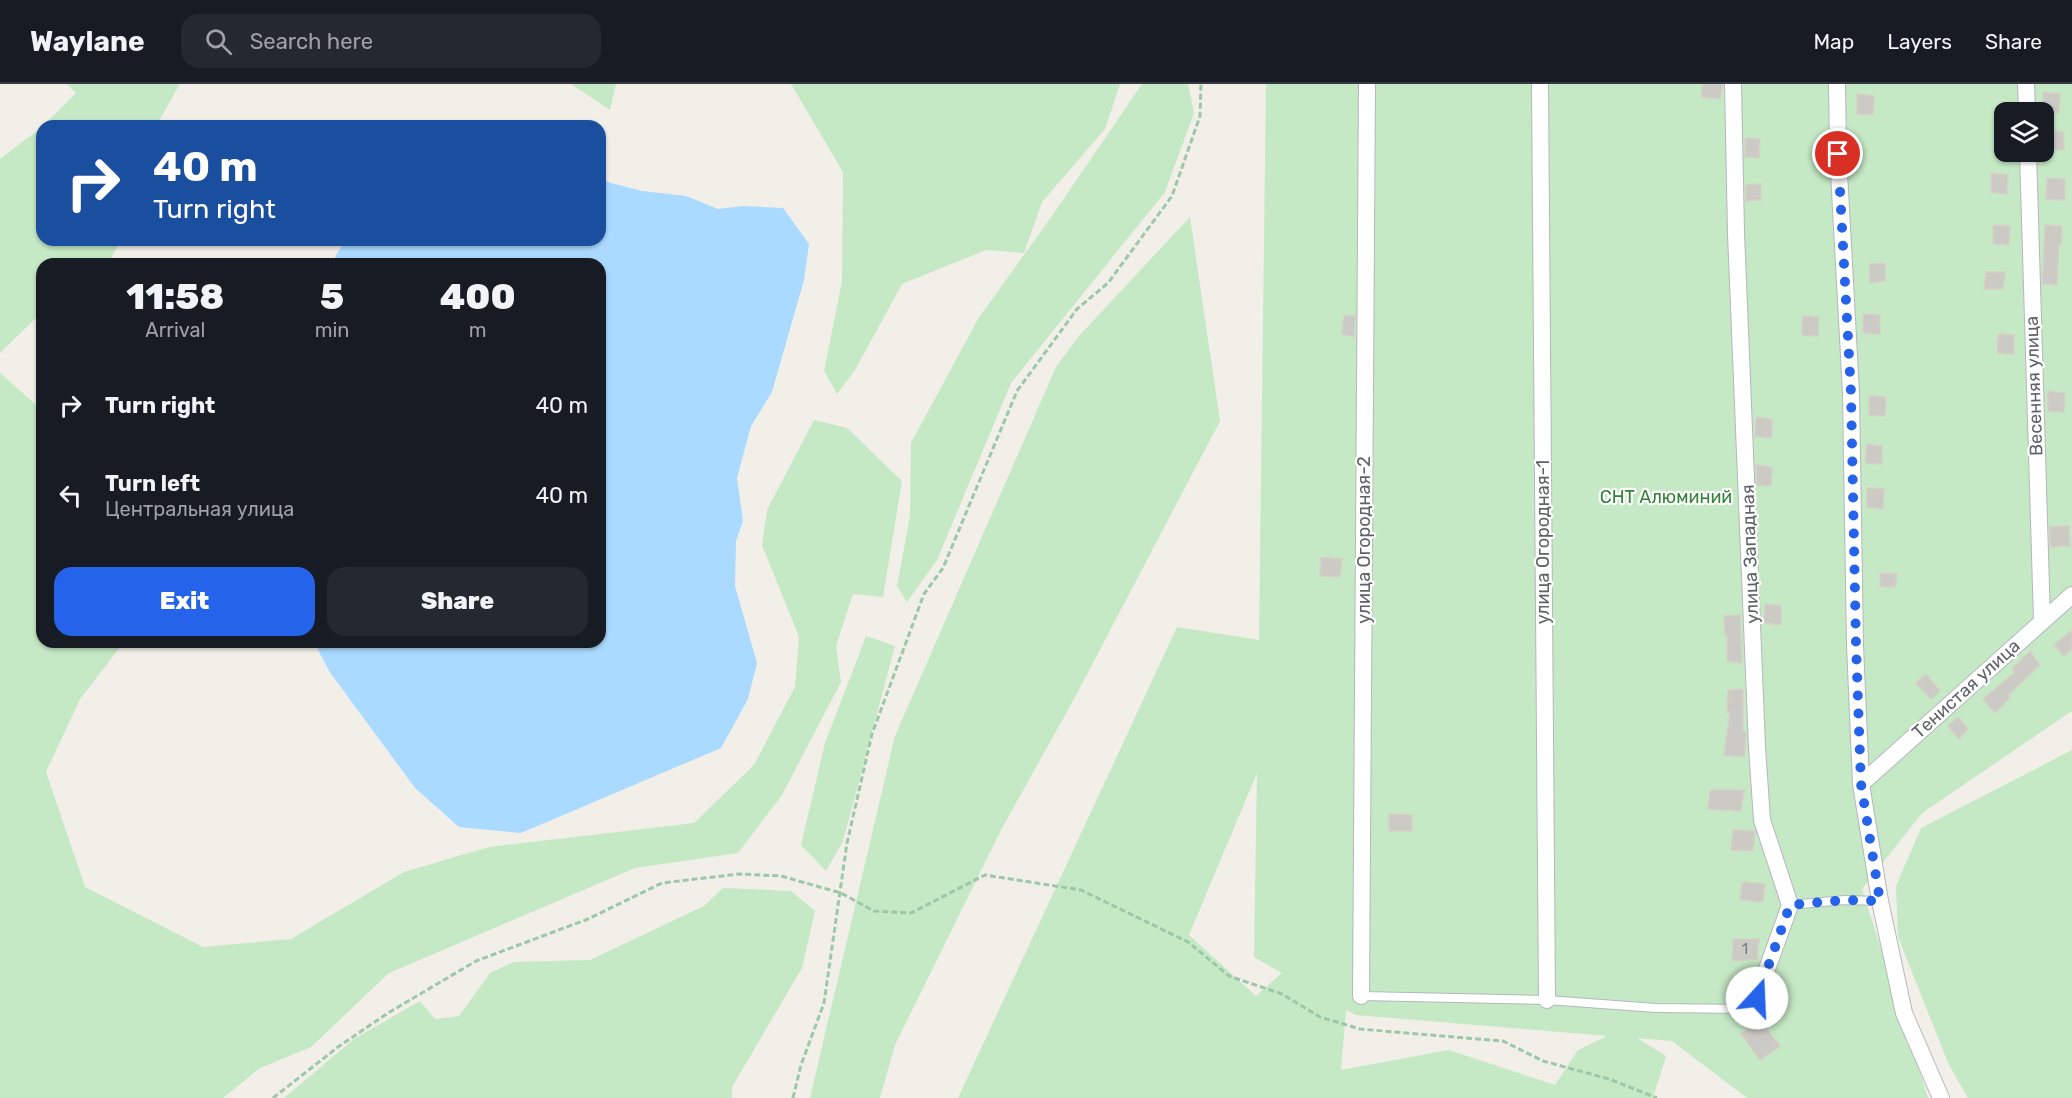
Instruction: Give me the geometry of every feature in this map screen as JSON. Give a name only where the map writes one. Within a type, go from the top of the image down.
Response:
[{"type":"street","name":"улица Огородная-2","points":[[1361,996],[1367,84]]},
{"type":"street","name":"улица Огородная-1","points":[[1540,84],[1547,1000]]},
{"type":"street","name":"улица Западная","points":[[1733,84],[1736,233],[1762,820],[1790,905]]},
{"type":"street","points":[[1837,84],[1838,154],[1851,393],[1861,784],[1880,901],[1904,1013],[1941,1098]]},
{"type":"street","points":[[2026,84],[2027,102]]},
{"type":"street","name":"Весенняя улица","points":[[2028,162],[2042,621]]},
{"type":"street","name":"Тенистая улица","points":[[1861,784],[2072,595]]},
{"type":"street","points":[[1746,1009],[1757,998],[1790,905]]},
{"type":"lane","points":[[1790,905],[1845,900],[1880,901]]},
{"type":"lane","points":[[1361,996],[1547,1000],[1656,1008],[1746,1009]]},
{"type":"path","points":[[793,1098],[801,1065],[824,1003],[847,843],[873,734],[924,594],[943,568],[1017,391],[1077,309],[1108,284],[1172,196],[1200,116],[1200,84]]},
{"type":"path","points":[[273,1098],[338,1047],[388,1013],[476,961],[588,920],[662,883],[739,874],[781,876],[841,893],[874,911],[911,913],[985,875],[1081,890],[1188,942],[1229,976],[1282,994],[1320,1017],[1360,1029],[1503,1041],[1544,1061],[1609,1079],[1657,1098]]},
{"type":"green space","points":[[67,84],[180,84],[159,120],[49,120],[76,93]]},
{"type":"green space","points":[[571,84],[616,84],[610,110]]},
{"type":"green space","points":[[791,84],[1120,84],[1105,129],[1042,202],[1024,253],[986,250],[902,284],[855,370],[837,394],[824,371],[842,281],[843,172]]},
{"type":"green space","points":[[1142,84],[1188,84],[1194,113],[1165,192],[1011,383],[937,560],[907,602],[897,586],[910,516],[911,443],[978,319]]},
{"type":"green space","name":"СНТ Алюминий","points":[[1266,84],[2072,84],[2072,711],[1922,813],[1862,889],[1928,1098],[1747,1098],[1672,1041],[1637,1038],[1666,1056],[1653,1098],[958,1098],[1177,627],[1259,640]],"holes":[[[1257,773],[1254,957],[1282,973],[1256,996],[1189,935]],[[1346,1010],[1356,1015],[1607,1036],[1578,1050],[1555,1085],[1449,1050],[1341,1070]]]},
{"type":"green space","points":[[36,132],[36,246],[118,246],[111,258],[36,258],[36,318],[0,353],[0,159]]},
{"type":"green space","points":[[1190,217],[1220,421],[1074,699],[1001,830],[895,1045],[880,1098],[810,1098],[895,736],[1056,367],[1078,337]]},
{"type":"green space","points":[[0,373],[36,405],[36,648],[119,648],[80,699],[46,772],[85,887],[203,947],[291,939],[404,872],[489,847],[694,823],[754,765],[795,687],[799,637],[762,545],[767,510],[814,420],[847,428],[902,481],[883,597],[853,594],[836,646],[841,682],[782,795],[738,853],[635,868],[389,973],[311,1047],[260,1068],[223,1098],[0,1098]]},
{"type":"green space","points":[[866,636],[895,646],[843,841],[826,871],[801,845],[825,743]]},
{"type":"green space","points":[[2072,750],[2072,1098],[1968,1098],[1949,1065],[1898,937],[1896,886],[1921,828]]},
{"type":"green space","points":[[723,888],[791,891],[815,911],[802,968],[732,1087],[732,1098],[284,1098],[354,1039],[420,1001],[435,1019],[459,1016],[490,973],[514,962],[590,960],[704,906]]},
{"type":"water","points":[[606,182],[642,191],[686,196],[718,209],[743,206],[783,208],[809,244],[804,280],[772,392],[751,426],[737,478],[743,521],[736,541],[735,586],[757,663],[748,699],[721,748],[521,833],[459,827],[415,788],[329,671],[317,648],[606,648],[606,258],[335,258],[342,246],[606,246]]},
{"type":"building","points":[[1703,84],[1723,84],[1720,99],[1701,97]]},
{"type":"building","points":[[2043,92],[2060,94],[2059,113],[2054,113],[2054,102],[2043,102]]},
{"type":"building","points":[[1857,94],[1874,96],[1873,115],[1857,114]]},
{"type":"building","points":[[2054,131],[2064,132],[2064,150],[2054,149]]},
{"type":"building","points":[[1745,138],[1760,139],[1759,158],[1745,157]]},
{"type":"building","points":[[1991,173],[2008,175],[2007,194],[1991,192]]},
{"type":"building","points":[[2047,178],[2065,179],[2065,200],[2046,199]]},
{"type":"building","points":[[1761,184],[1761,200],[1746,201],[1746,185]]},
{"type":"building","points":[[1993,225],[2010,226],[2009,245],[1993,244]]},
{"type":"building","points":[[2045,225],[2062,226],[2057,285],[2042,284]]},
{"type":"building","points":[[1885,263],[1885,281],[1870,283],[1869,264]]},
{"type":"building","points":[[1986,272],[2005,272],[2003,289],[1984,289]]},
{"type":"building","points":[[1863,314],[1880,315],[1880,334],[1863,333]]},
{"type":"building","points":[[1344,315],[1355,316],[1354,337],[1342,334]]},
{"type":"building","points":[[1802,316],[1819,317],[1818,336],[1802,335]]},
{"type":"building","points":[[1998,334],[2014,335],[2014,354],[1997,353]]},
{"type":"building","points":[[2048,391],[2065,393],[2064,412],[2048,411]]},
{"type":"building","points":[[1869,396],[1886,397],[1885,416],[1869,415]]},
{"type":"building","points":[[1756,417],[1772,419],[1772,438],[1755,436]]},
{"type":"building","points":[[1866,444],[1882,446],[1882,464],[1866,463]]},
{"type":"building","points":[[1756,465],[1772,467],[1771,486],[1757,485]]},
{"type":"building","points":[[1867,488],[1884,489],[1883,509],[1867,507]]},
{"type":"building","points":[[2069,526],[2070,546],[2050,547],[2050,527]]},
{"type":"building","points":[[1321,557],[1342,559],[1340,577],[1320,576]]},
{"type":"building","points":[[1880,573],[1897,574],[1895,587],[1880,587]]},
{"type":"building","points":[[1765,604],[1781,606],[1781,625],[1764,623]]},
{"type":"building","points":[[1740,615],[1742,663],[1727,661],[1724,616]]},
{"type":"building","points":[[2072,630],[2072,649],[2064,656],[2054,645]]},
{"type":"building","points":[[2030,651],[2040,665],[2008,695],[2010,698],[1995,713],[1983,699],[2015,672],[2012,669]]},
{"type":"building","points":[[1926,674],[1940,691],[1931,699],[1916,683]]},
{"type":"building","points":[[1743,689],[1743,732],[1746,732],[1744,757],[1724,755],[1730,712],[1727,712],[1728,690]]},
{"type":"building","points":[[1958,717],[1968,729],[1959,739],[1948,726]]},
{"type":"building","points":[[1710,790],[1744,790],[1741,811],[1708,809]]},
{"type":"building","points":[[1389,814],[1412,815],[1412,831],[1389,831]]},
{"type":"building","points":[[1733,830],[1755,831],[1753,851],[1731,850]]},
{"type":"building","points":[[1742,882],[1765,884],[1763,902],[1740,900]]},
{"type":"building","points":[[1733,939],[1759,939],[1757,959],[1732,961]]},
{"type":"building","points":[[1760,1020],[1780,1046],[1760,1060],[1741,1034]]},
{"type":"route","points":[[1757,998],[1790,905],[1845,900],[1880,901],[1861,784],[1851,393],[1838,154]]}]
